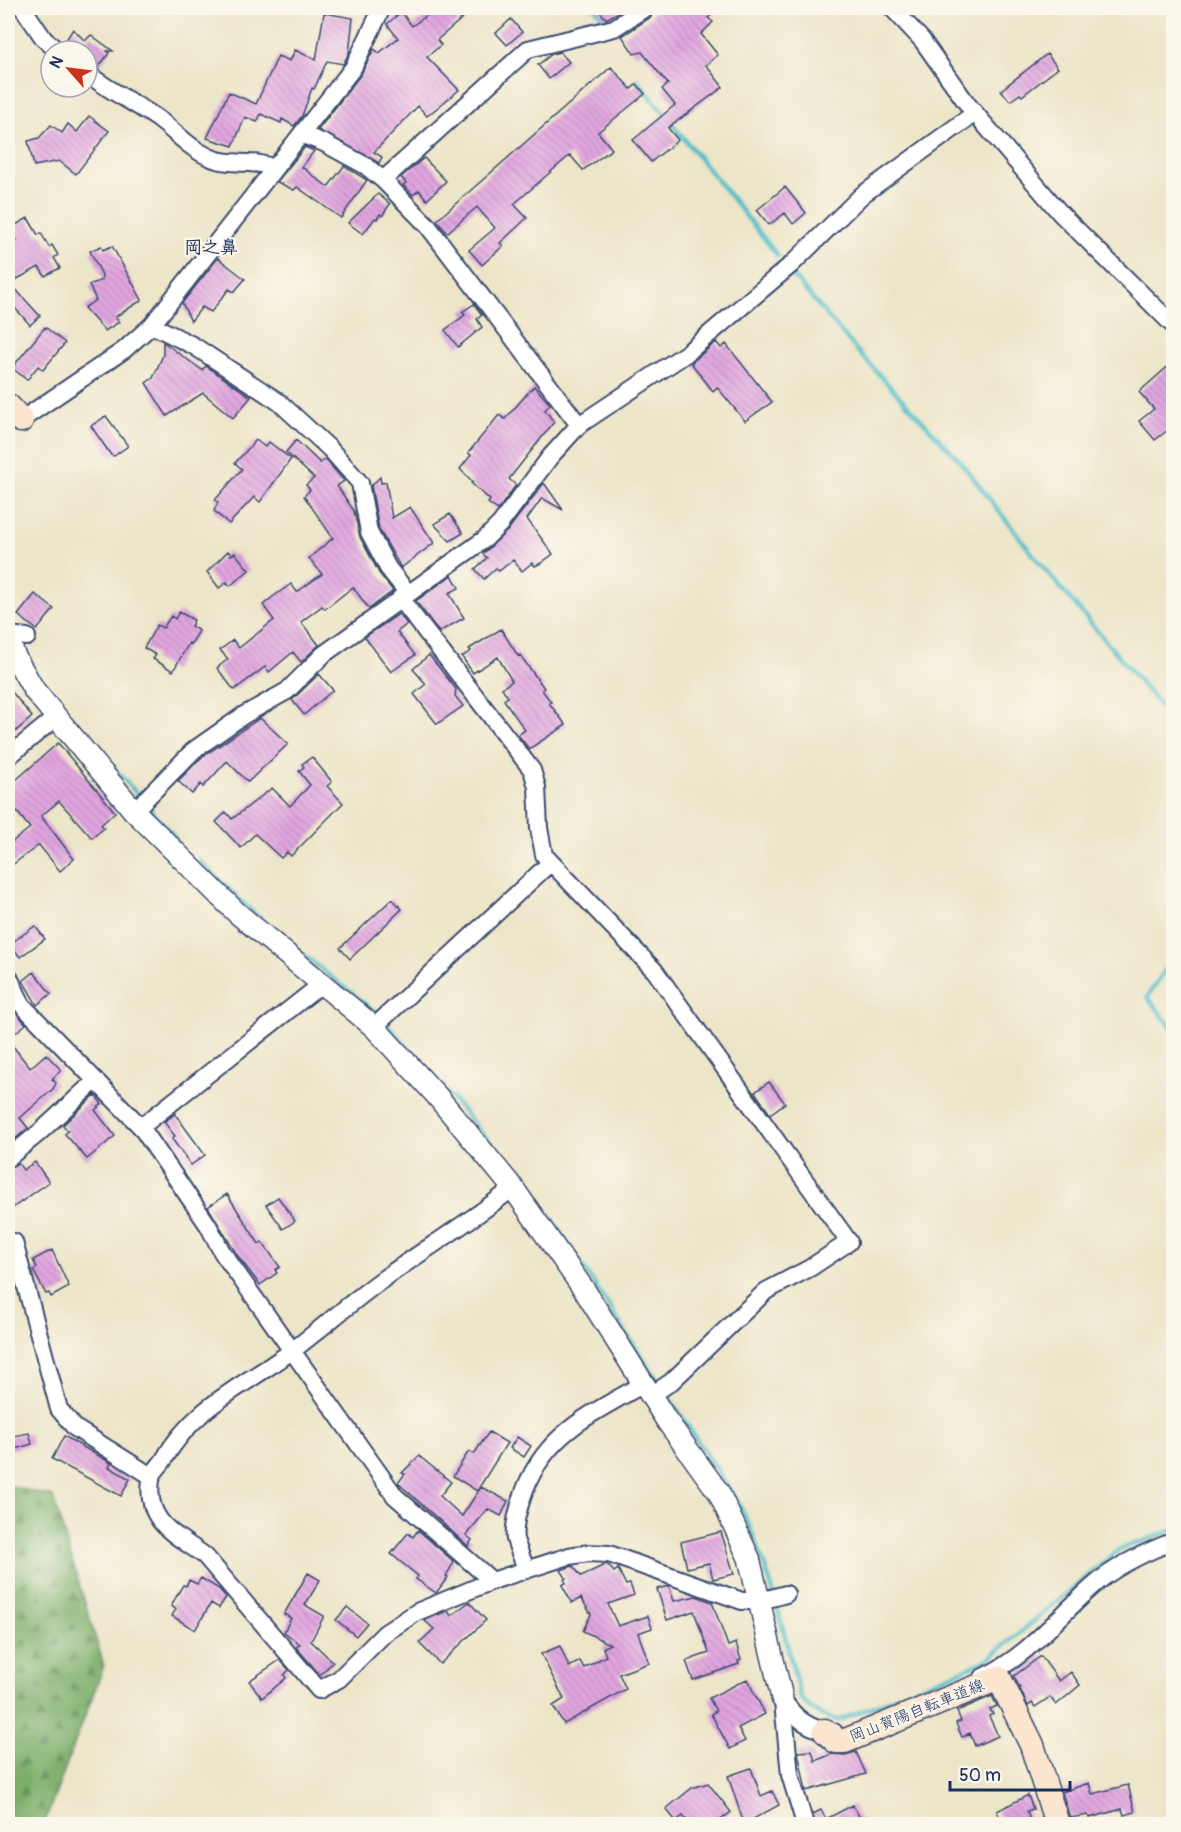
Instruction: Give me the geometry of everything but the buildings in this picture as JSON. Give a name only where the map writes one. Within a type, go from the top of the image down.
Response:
[{"type":"main road","name":"岡山賀陽自転車道線","points":[[825,1731],[836,1741],[845,1742],[999,1678],[1032,1745],[1057,1824]]},
{"type":"street","points":[[23,8],[44,39]]},
{"type":"street","points":[[12,418],[124,350],[152,326],[353,68],[382,8]]},
{"type":"street","points":[[383,180],[528,49],[614,28],[645,8]]},
{"type":"street","points":[[892,8],[932,52],[975,113],[1061,214],[1173,326]]},
{"type":"street","points":[[99,81],[159,120],[204,154],[229,163],[265,164],[274,168]]},
{"type":"street","points":[[141,805],[194,750],[244,715],[287,691],[324,654],[485,539],[500,524],[550,457],[579,425],[687,353],[792,264],[862,195],[975,113]]},
{"type":"street","points":[[303,135],[355,160],[383,180],[428,226],[579,425]]},
{"type":"street","points":[[152,326],[194,346],[279,402],[330,449],[360,483],[369,532],[404,595],[532,770],[537,787],[541,847],[550,863],[639,951],[655,971],[849,1242],[810,1268],[766,1292],[654,1389],[575,1423],[553,1442],[538,1462],[526,1484],[517,1513],[515,1538],[526,1570]]},
{"type":"street","points":[[12,643],[34,690],[55,718],[141,805],[237,913],[323,983],[380,1022],[513,1188],[654,1389],[719,1493],[774,1597],[790,1774],[805,1824]]},
{"type":"street","points":[[8,757],[55,718]]},
{"type":"street","points":[[380,1022],[550,863]]},
{"type":"street","points":[[8,975],[22,1005],[141,1127],[291,1352],[395,1496],[492,1581]]},
{"type":"street","points":[[141,1127],[323,983]]},
{"type":"street","points":[[8,1158],[95,1081]]},
{"type":"street","points":[[513,1188],[476,1217],[379,1282],[291,1352],[224,1394],[183,1429],[152,1476],[153,1503],[165,1528],[180,1541],[205,1556],[319,1690],[339,1679],[385,1633],[417,1612],[492,1581],[569,1556],[588,1553],[609,1554],[742,1601],[774,1597]]},
{"type":"street","points":[[10,1239],[59,1409],[75,1428],[152,1476]]},
{"type":"street","points":[[782,1698],[792,1714],[801,1722],[825,1731],[851,1732],[993,1672],[1020,1655],[1104,1578],[1135,1556],[1173,1541]]},
{"type":"street","points":[[999,1678],[1046,1639],[1061,1617]]},
{"type":"green space","points":[[8,1485],[53,1497],[104,1666],[44,1824],[8,1824]]},
{"type":"waterway","points":[[595,8],[610,26]]},
{"type":"waterway","points":[[637,80],[778,256]]},
{"type":"waterway","points":[[793,276],[860,354],[959,460],[1039,562],[1174,722]]},
{"type":"waterway","points":[[21,649],[25,652],[35,672]]},
{"type":"waterway","points":[[92,744],[141,798]]},
{"type":"waterway","points":[[146,805],[176,839]]},
{"type":"waterway","points":[[200,861],[259,918]]},
{"type":"waterway","points":[[300,952],[380,1016]]},
{"type":"waterway","points":[[1174,957],[1147,997],[1174,1030]]},
{"type":"waterway","points":[[386,1022],[501,1155],[552,1220],[739,1504],[768,1575],[800,1697],[817,1713],[839,1720],[987,1660],[1120,1549],[1174,1530]]},
{"type":"district","name":"岡之鼻","points":[[211,247]]}]
